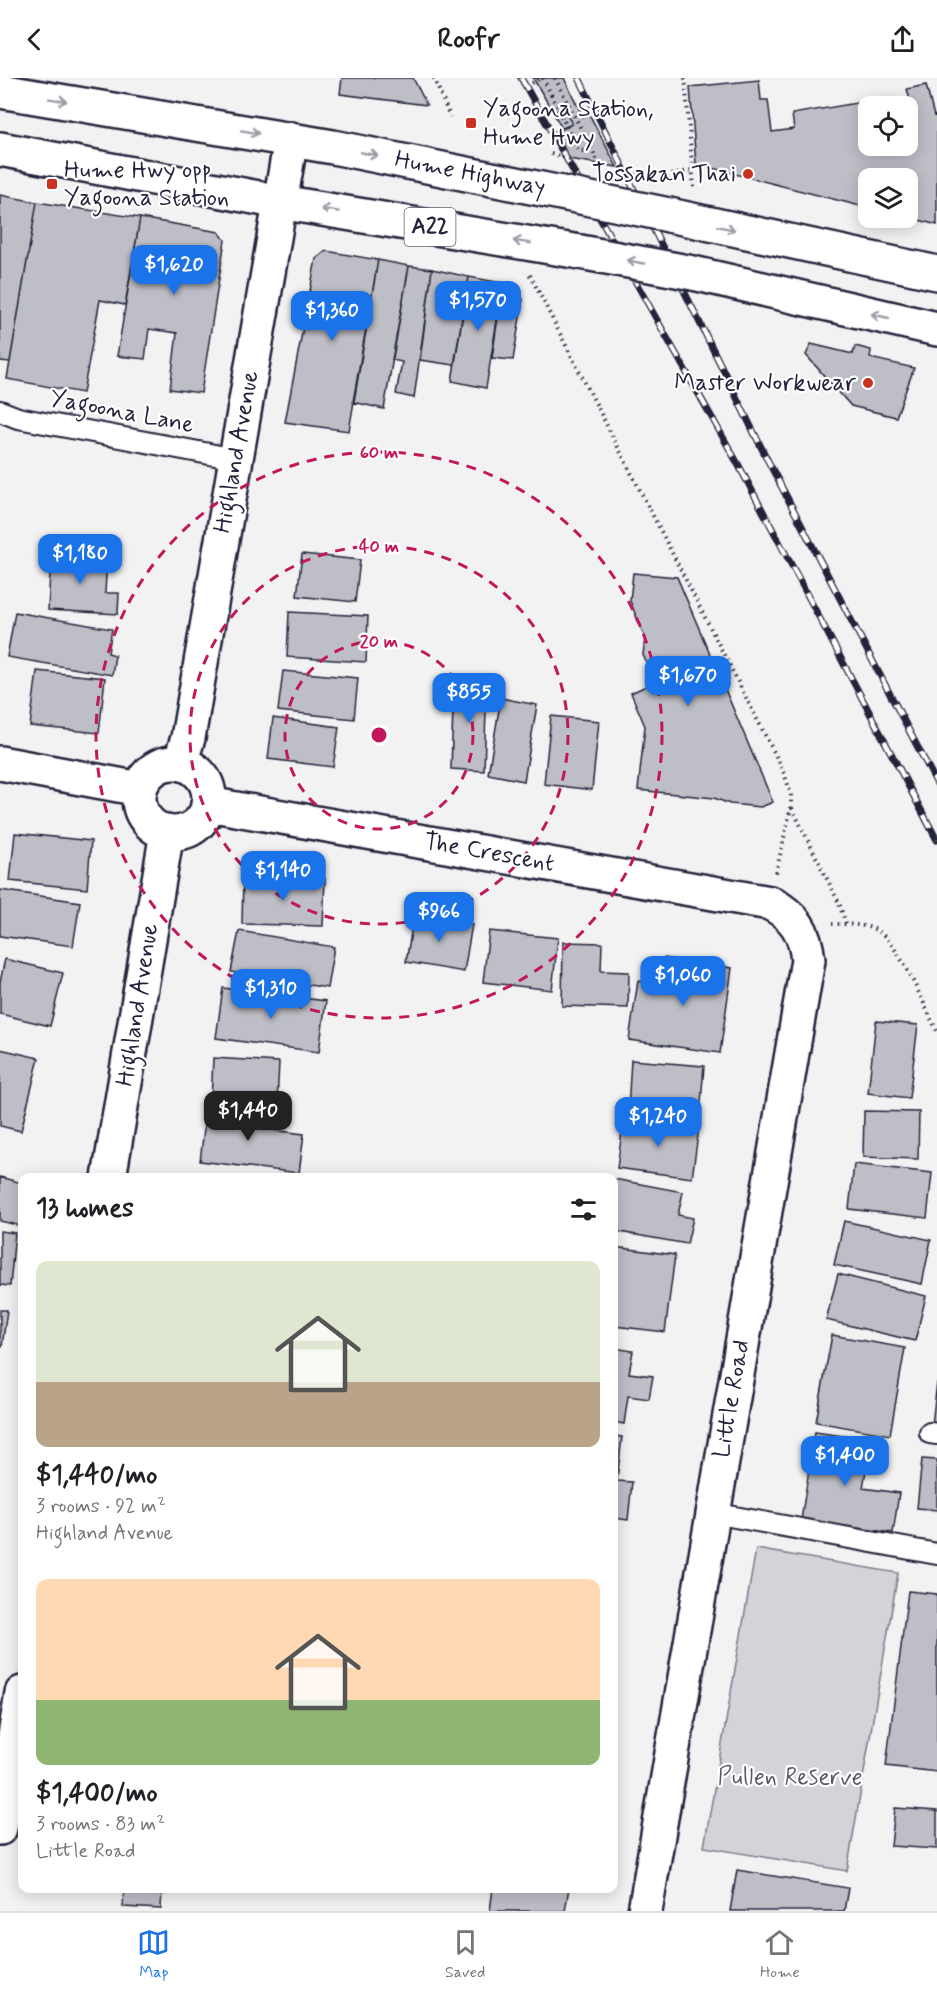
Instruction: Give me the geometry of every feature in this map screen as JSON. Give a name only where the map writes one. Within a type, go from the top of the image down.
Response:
[{"type":"main road","name":"Hume Highway","points":[[0,91],[291,139],[669,215],[937,273]]},
{"type":"main road","name":"Highland Avenue","points":[[180,763],[188,738],[291,139]]},
{"type":"main road","name":"A22","points":[[0,149],[280,202],[693,273],[937,329]]},
{"type":"main road","points":[[180,763],[199,773],[209,793],[208,804],[198,824],[178,832],[166,832],[156,828],[142,811],[140,789],[151,772],[160,766],[180,763]]},
{"type":"main road","points":[[0,764],[140,789]]},
{"type":"main road","name":"The Crescent","points":[[208,804],[770,903]]},
{"type":"main road","name":"Highland Avenue","points":[[110,1173],[166,832]]},
{"type":"main road","name":"Little Road","points":[[645,1911],[808,960],[806,942],[799,925],[787,912],[770,903]]},
{"type":"main road","points":[[0,1828],[18,1718]]},
{"type":"lane","name":"Yagoona Lane","points":[[0,411],[18,418],[236,459]]},
{"type":"lane","points":[[713,1513],[937,1554]]},
{"type":"path","points":[[434,78],[450,117]]},
{"type":"path","points":[[532,83],[542,78],[578,150],[593,153]]},
{"type":"path","points":[[555,78],[597,158],[596,165]]},
{"type":"path","points":[[666,176],[693,170],[685,78]]},
{"type":"path","points":[[529,274],[783,770],[791,794],[791,807],[770,903]]},
{"type":"path","points":[[791,807],[846,924],[876,930],[892,946],[937,1031]]},
{"type":"green space","name":"Pullen Reserve","points":[[756,1549],[898,1573],[847,1871],[704,1847]]},
{"type":"building","points":[[342,78],[413,78],[427,105],[340,94]]},
{"type":"building","points":[[533,78],[564,78],[583,117],[589,114],[617,167],[569,159],[556,131],[572,124],[563,107],[553,112]]},
{"type":"building","points":[[759,80],[761,100],[768,100],[772,132],[794,129],[792,114],[858,103],[858,156],[918,156],[918,96],[909,96],[907,89],[926,85],[934,116],[937,115],[937,225],[918,220],[918,168],[858,168],[858,205],[696,164],[690,87]]},
{"type":"building","points":[[563,107],[572,124],[562,129],[553,112]]},
{"type":"building","points":[[0,195],[37,202],[10,362],[0,361]]},
{"type":"building","points":[[37,202],[140,218],[125,305],[100,300],[83,393],[7,379]]},
{"type":"building","points":[[140,218],[219,232],[225,240],[201,393],[170,389],[177,333],[149,329],[145,359],[117,356]]},
{"type":"building","points":[[326,251],[378,260],[349,431],[285,422],[316,259]]},
{"type":"building","points":[[378,260],[409,266],[384,409],[353,402]]},
{"type":"building","points":[[409,266],[432,269],[414,398],[396,394],[402,362],[392,360]]},
{"type":"building","points":[[432,269],[469,277],[454,365],[420,360]]},
{"type":"building","points":[[469,277],[503,283],[486,388],[452,381]]},
{"type":"building","points":[[503,283],[523,299],[513,360],[492,358]]},
{"type":"building","points":[[811,344],[853,354],[855,346],[871,350],[870,358],[914,368],[896,417],[851,406],[806,355]]},
{"type":"building","points":[[51,554],[107,557],[105,593],[119,593],[118,614],[48,610]]},
{"type":"building","points":[[302,554],[360,560],[355,602],[297,596]]},
{"type":"building","points":[[633,573],[677,577],[773,802],[761,807],[730,804],[714,798],[638,790],[645,726],[631,693],[655,682],[643,655],[645,638],[630,601]]},
{"type":"building","points":[[15,612],[112,629],[108,653],[115,655],[112,675],[7,657]]},
{"type":"building","points":[[289,612],[368,616],[366,662],[287,657]]},
{"type":"building","points":[[37,671],[105,678],[99,733],[30,726]]},
{"type":"building","points":[[283,671],[358,678],[354,719],[278,711]]},
{"type":"building","points":[[454,678],[487,680],[484,771],[451,769]]},
{"type":"building","points":[[501,698],[537,705],[524,781],[488,774]]},
{"type":"building","points":[[551,716],[599,721],[592,790],[544,784]]},
{"type":"building","points":[[273,718],[339,727],[333,767],[268,759]]},
{"type":"building","points":[[15,833],[91,841],[87,889],[10,881]]},
{"type":"building","points":[[243,878],[325,879],[323,926],[242,924]]},
{"type":"building","points":[[0,890],[80,902],[73,946],[0,936]]},
{"type":"building","points":[[414,915],[472,924],[464,972],[406,962]]},
{"type":"building","points":[[239,931],[334,947],[327,988],[231,972]]},
{"type":"building","points":[[489,931],[558,938],[552,990],[483,982]]},
{"type":"building","points":[[563,942],[602,943],[601,971],[629,972],[628,1008],[562,1006]]},
{"type":"building","points":[[664,958],[732,968],[720,1053],[629,1040],[638,981],[661,984]]},
{"type":"building","points":[[5,959],[63,973],[50,1026],[0,1014],[0,982]]},
{"type":"building","points":[[223,988],[326,1001],[319,1052],[216,1038]]},
{"type":"building","points":[[876,1021],[918,1025],[909,1098],[868,1093]]},
{"type":"building","points":[[0,1049],[39,1058],[21,1131],[0,1126]]},
{"type":"building","points":[[213,1058],[279,1062],[277,1104],[211,1101]]},
{"type":"building","points":[[631,1060],[704,1066],[700,1114],[628,1109]]},
{"type":"building","points":[[207,1105],[250,1110],[248,1127],[304,1134],[299,1173],[200,1161]]},
{"type":"building","points":[[864,1111],[919,1112],[918,1159],[863,1157]]},
{"type":"building","points":[[624,1117],[699,1127],[692,1178],[617,1168]]},
{"type":"building","points":[[854,1164],[932,1173],[927,1218],[849,1209]]},
{"type":"building","points":[[0,1177],[18,1182],[18,1225],[0,1221]]},
{"type":"building","points":[[618,1180],[683,1192],[678,1215],[693,1218],[687,1244],[618,1232]]},
{"type":"building","points":[[844,1221],[931,1240],[922,1284],[834,1265]]},
{"type":"building","points":[[0,1231],[15,1233],[10,1286],[0,1285]]},
{"type":"building","points":[[618,1248],[675,1255],[665,1332],[618,1326]]},
{"type":"building","points":[[838,1274],[926,1296],[915,1341],[826,1320]]},
{"type":"building","points":[[0,1310],[7,1310],[2,1347],[0,1347]]},
{"type":"building","points":[[832,1335],[905,1348],[890,1435],[816,1422]]},
{"type":"building","points":[[618,1349],[633,1351],[629,1373],[653,1376],[649,1399],[628,1396],[624,1424],[618,1423]]},
{"type":"building","points":[[937,1382],[937,1426],[932,1425]]},
{"type":"building","points":[[815,1432],[871,1440],[863,1488],[899,1493],[893,1533],[801,1520]]},
{"type":"building","points":[[618,1436],[622,1437],[618,1472]]},
{"type":"building","points":[[922,1459],[937,1460],[937,1510],[917,1508]]},
{"type":"building","points":[[618,1481],[632,1482],[628,1520],[618,1519]]},
{"type":"building","points":[[908,1591],[937,1594],[937,1772],[886,1766]]},
{"type":"building","points":[[895,1808],[937,1811],[937,1849],[891,1846]]},
{"type":"building","points":[[737,1870],[848,1888],[844,1911],[730,1911]]},
{"type":"building","points":[[124,1893],[162,1893],[161,1909],[123,1907]]},
{"type":"building","points":[[492,1893],[568,1893],[565,1911],[490,1911]]},
{"type":"railway","points":[[521,78],[738,464],[937,840]]},
{"type":"railway","points":[[579,78],[768,461],[937,784]]},
{"type":"place","name":"Yagoona Station, Hume Hwy","points":[[471,123]]},
{"type":"place","name":"Tossakan Thai","points":[[748,174]]},
{"type":"place","name":"Hume Hwy opp Yagoona Station","points":[[52,184]]},
{"type":"place","name":"Master Workwear","points":[[868,383]]}]
